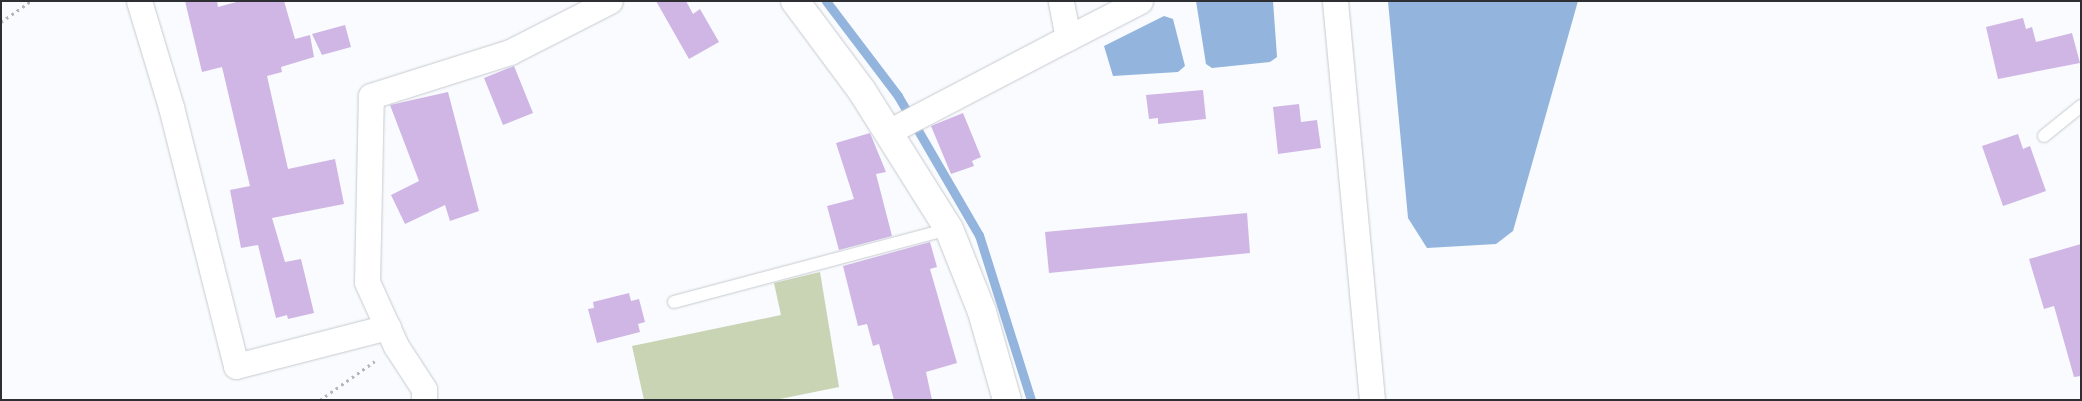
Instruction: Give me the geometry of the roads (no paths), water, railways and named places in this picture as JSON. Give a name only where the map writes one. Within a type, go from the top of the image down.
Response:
[{"type":"street","points":[[139,1],[166,88],[236,366],[392,337]]},
{"type":"street","points":[[424,400],[424,389],[392,337],[367,282],[371,96],[510,52],[610,1]]},
{"type":"street","points":[[795,1],[888,132],[949,229],[982,312],[1007,400]]},
{"type":"street","points":[[1061,1],[1068,38]]},
{"type":"street","points":[[888,132],[1140,1]]},
{"type":"street","points":[[1335,1],[1372,400]]},
{"type":"lane","points":[[2044,136],[2081,106]]},
{"type":"lane","points":[[674,302],[949,229]]},
{"type":"water","points":[[1196,1],[1273,1],[1277,57],[1270,62],[1212,68],[1206,64]]},
{"type":"water","points":[[1388,1],[1578,1],[1513,231],[1496,244],[1427,248],[1408,218]]},
{"type":"water","points":[[1164,16],[1173,19],[1185,66],[1178,72],[1113,76],[1104,46]]},
{"type":"waterway","points":[[826,1],[898,96],[979,235],[1031,400]]}]
